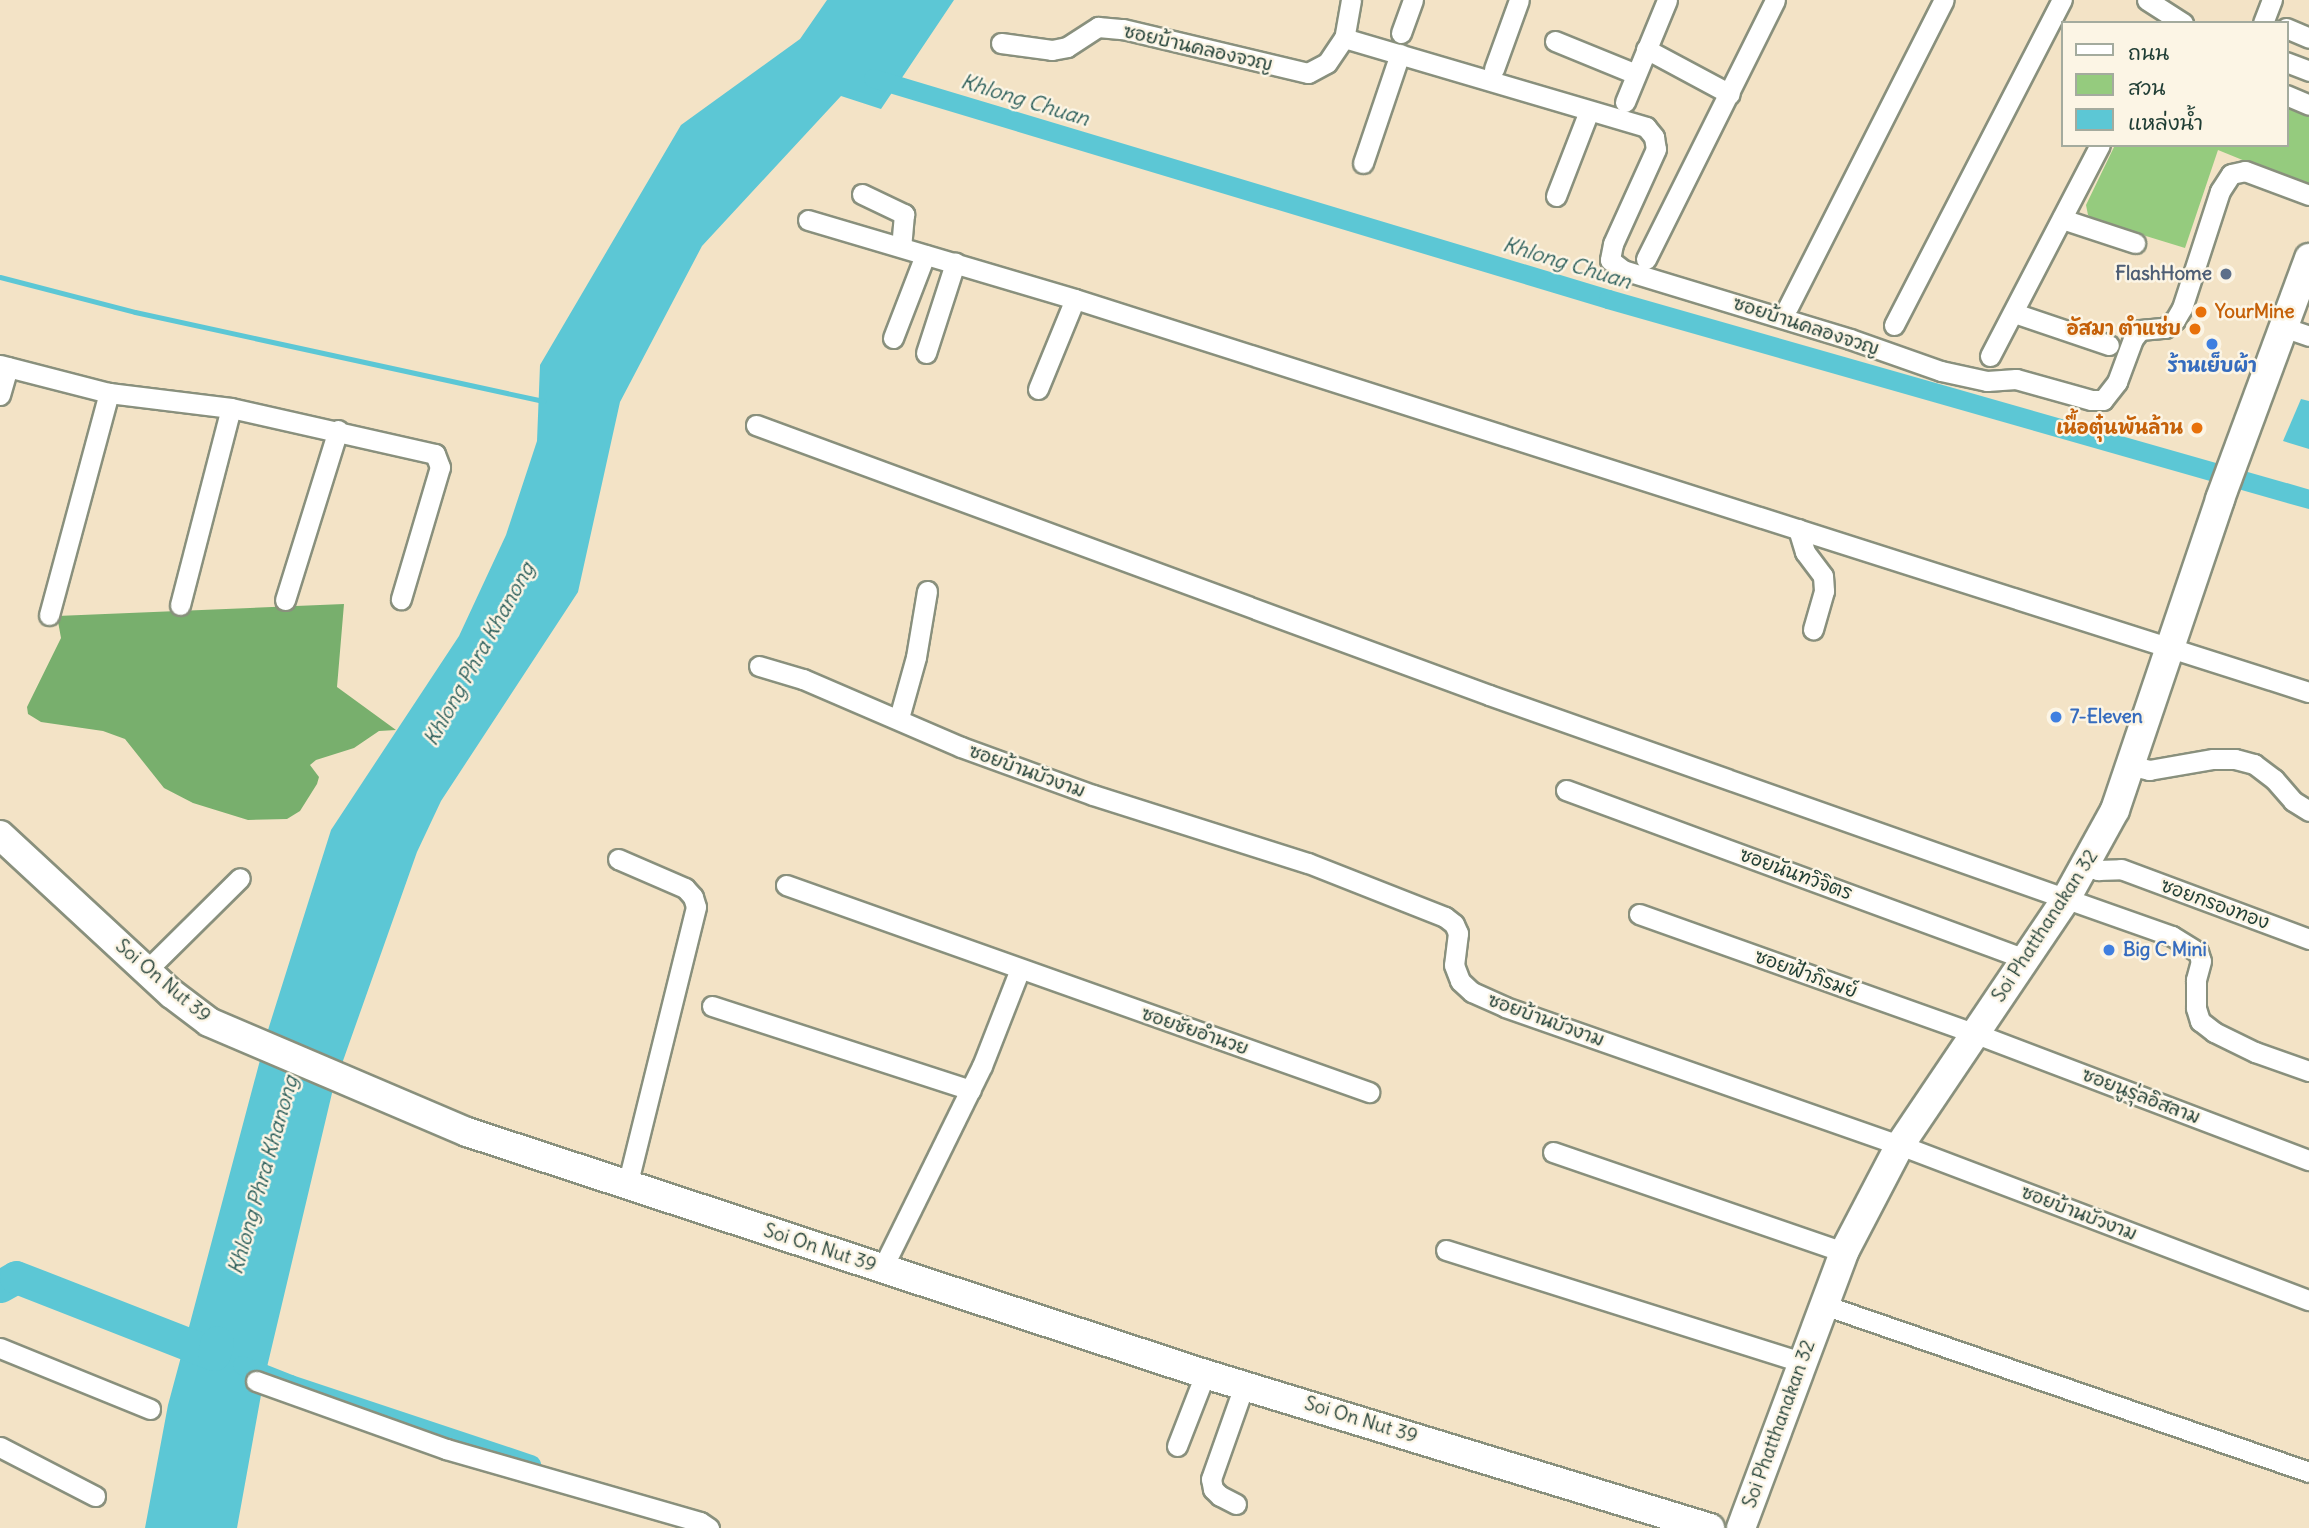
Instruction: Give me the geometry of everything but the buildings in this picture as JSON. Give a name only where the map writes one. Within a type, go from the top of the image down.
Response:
[{"type":"street","name":"ซอยบ้านคลองจวญ","points":[[1001,43],[1052,50],[1067,47],[1098,27],[1111,28],[1308,73],[1327,63],[1344,38],[1351,0]]},
{"type":"street","points":[[1401,33],[1413,0]]},
{"type":"street","points":[[1494,69],[1519,0]]},
{"type":"street","points":[[1625,102],[1667,0]]},
{"type":"street","points":[[1646,259],[1775,0]]},
{"type":"street","points":[[1788,307],[1944,0]]},
{"type":"street","points":[[1894,325],[2062,0]]},
{"type":"street","points":[[2267,21],[2272,0]]},
{"type":"street","points":[[2288,30],[2309,38]]},
{"type":"street","name":"ซอยบ้านคลองจวญ","points":[[1344,38],[1646,127],[1654,137],[1656,149],[1651,166],[1613,244],[1610,260],[1623,270],[1850,339],[1941,372],[1987,381],[2015,379],[2091,400],[2103,400],[2111,392],[2140,330],[2165,328],[2175,320],[2182,307],[2220,191],[2231,174],[2245,171],[2254,173],[2309,195]]},
{"type":"street","points":[[1555,41],[1636,74]]},
{"type":"street","points":[[1646,49],[1730,94]]},
{"type":"street","points":[[1363,163],[1400,54]]},
{"type":"street","points":[[2288,63],[2309,71]]},
{"type":"street","points":[[2288,96],[2309,105]]},
{"type":"street","points":[[1556,196],[1589,111]]},
{"type":"street","points":[[1990,356],[2099,147]]},
{"type":"street","points":[[862,194],[900,209],[904,214],[901,247]]},
{"type":"street","points":[[2062,219],[2135,243]]},
{"type":"street","points":[[808,220],[1074,299],[2309,692]]},
{"type":"street","points":[[893,338],[925,255]]},
{"type":"street","name":"Soi Phatthanakan 32","points":[[1741,1528],[1844,1252],[1900,1145],[2067,897],[2115,810],[2245,430],[2297,332],[2309,258]]},
{"type":"street","points":[[926,353],[955,263]]},
{"type":"street","points":[[1038,389],[1074,299]]},
{"type":"street","points":[[2014,313],[2109,345]]},
{"type":"street","points":[[0,396],[4,366],[109,393],[232,408],[428,451],[440,460],[401,599]]},
{"type":"street","points":[[49,615],[109,393]]},
{"type":"street","points":[[180,605],[232,408]]},
{"type":"street","points":[[756,425],[1489,695],[2067,897],[2189,945],[2198,952],[2201,961],[2196,999],[2200,1021],[2214,1032],[2255,1052],[2309,1071]]},
{"type":"street","points":[[285,600],[338,430]]},
{"type":"street","points":[[1798,529],[1805,552],[1823,576],[1824,591],[1813,629]]},
{"type":"street","points":[[900,718],[916,657],[927,591]]},
{"type":"street","name":"ซอยบ้านบัวงาม","points":[[759,666],[788,673],[900,718],[961,747],[1093,795],[1308,863],[1423,907],[1454,924],[1458,933],[1454,965],[1460,981],[1472,992],[1505,1007],[1900,1145],[2309,1300]]},
{"type":"street","points":[[2129,765],[2149,770],[2213,759],[2235,759],[2254,764],[2274,779],[2293,801],[2309,811]]},
{"type":"street","name":"ซอยนันทวิจิตร","points":[[1566,790],[2025,959]]},
{"type":"street","name":"Soi On Nut 39","points":[[0,835],[172,993],[209,1022],[467,1132],[1205,1374],[1245,1384],[1710,1528]]},
{"type":"street","points":[[2101,839],[2114,853],[2121,869]]},
{"type":"street","points":[[618,859],[685,888],[693,897],[696,907],[627,1185]]},
{"type":"street","name":"ซอยกรองทอง","points":[[2084,866],[2098,870],[2121,869],[2309,939]]},
{"type":"street","points":[[148,969],[240,878]]},
{"type":"street","name":"ซอยชัยอำนวย","points":[[786,885],[1369,1092]]},
{"type":"street","name":"ซอยฟ้าภิรมย์","points":[[1639,914],[1974,1033]]},
{"type":"street","points":[[881,1269],[971,1090],[1005,1013],[1020,969]]},
{"type":"street","points":[[712,1006],[971,1090]]},
{"type":"street","name":"ซอยนูรุ่ลอิสลาม","points":[[1974,1033],[2309,1160]]},
{"type":"street","points":[[1553,1152],[1844,1252]]},
{"type":"street","points":[[1446,1250],[1801,1362]]},
{"type":"street","points":[[1824,1305],[2309,1472]]},
{"type":"street","points":[[0,1348],[150,1409]]},
{"type":"street","points":[[1177,1446],[1205,1374]]},
{"type":"street","points":[[256,1381],[446,1450],[700,1522],[709,1528]]},
{"type":"street","points":[[1236,1504],[1213,1489],[1211,1479],[1245,1384]]},
{"type":"street","points":[[0,1447],[95,1496]]},
{"type":"green space","points":[[2288,102],[2309,111],[2309,187],[2218,150],[2185,248],[2097,221],[2088,215],[2086,205],[2114,147],[2288,147]]},
{"type":"green space","points":[[344,604],[337,687],[396,730],[379,731],[354,748],[316,760],[310,765],[319,777],[317,784],[300,811],[287,819],[248,820],[193,803],[164,788],[125,739],[103,731],[41,722],[28,714],[27,707],[61,638],[57,616]]},
{"type":"water","name":"Khlong Phra Khanong","points":[[827,0],[954,0],[881,109],[841,96],[702,246],[620,402],[578,592],[441,801],[417,852],[333,1089],[263,1384],[237,1528],[145,1528],[168,1405],[268,1030],[331,830],[459,636],[506,535],[537,441],[540,365],[681,125],[800,39]]},
{"type":"water","points":[[2301,399],[2309,401],[2309,449],[2283,441]]},
{"type":"waterway","name":"Khlong Chuan","points":[[873,78],[1608,299],[2309,499]]},
{"type":"waterway","points":[[0,277],[135,312],[543,401]]},
{"type":"waterway","points":[[0,1286],[16,1277],[214,1354],[217,1342]]},
{"type":"waterway","points":[[242,1365],[290,1384],[531,1464]]},
{"type":"place","name":"FlashHome","points":[[2226,274]]},
{"type":"place","name":"YourMine","points":[[2201,312]]},
{"type":"place","name":"อัสมา ตำแซ่บ","points":[[2195,329]]},
{"type":"place","name":"ร้านเย็บผ้า","points":[[2212,344]]},
{"type":"place","name":"เนื้อตุ๋นพันล้าน","points":[[2197,428]]},
{"type":"place","name":"7-Eleven","points":[[2056,717]]},
{"type":"place","name":"Big C Mini","points":[[2109,950]]}]
